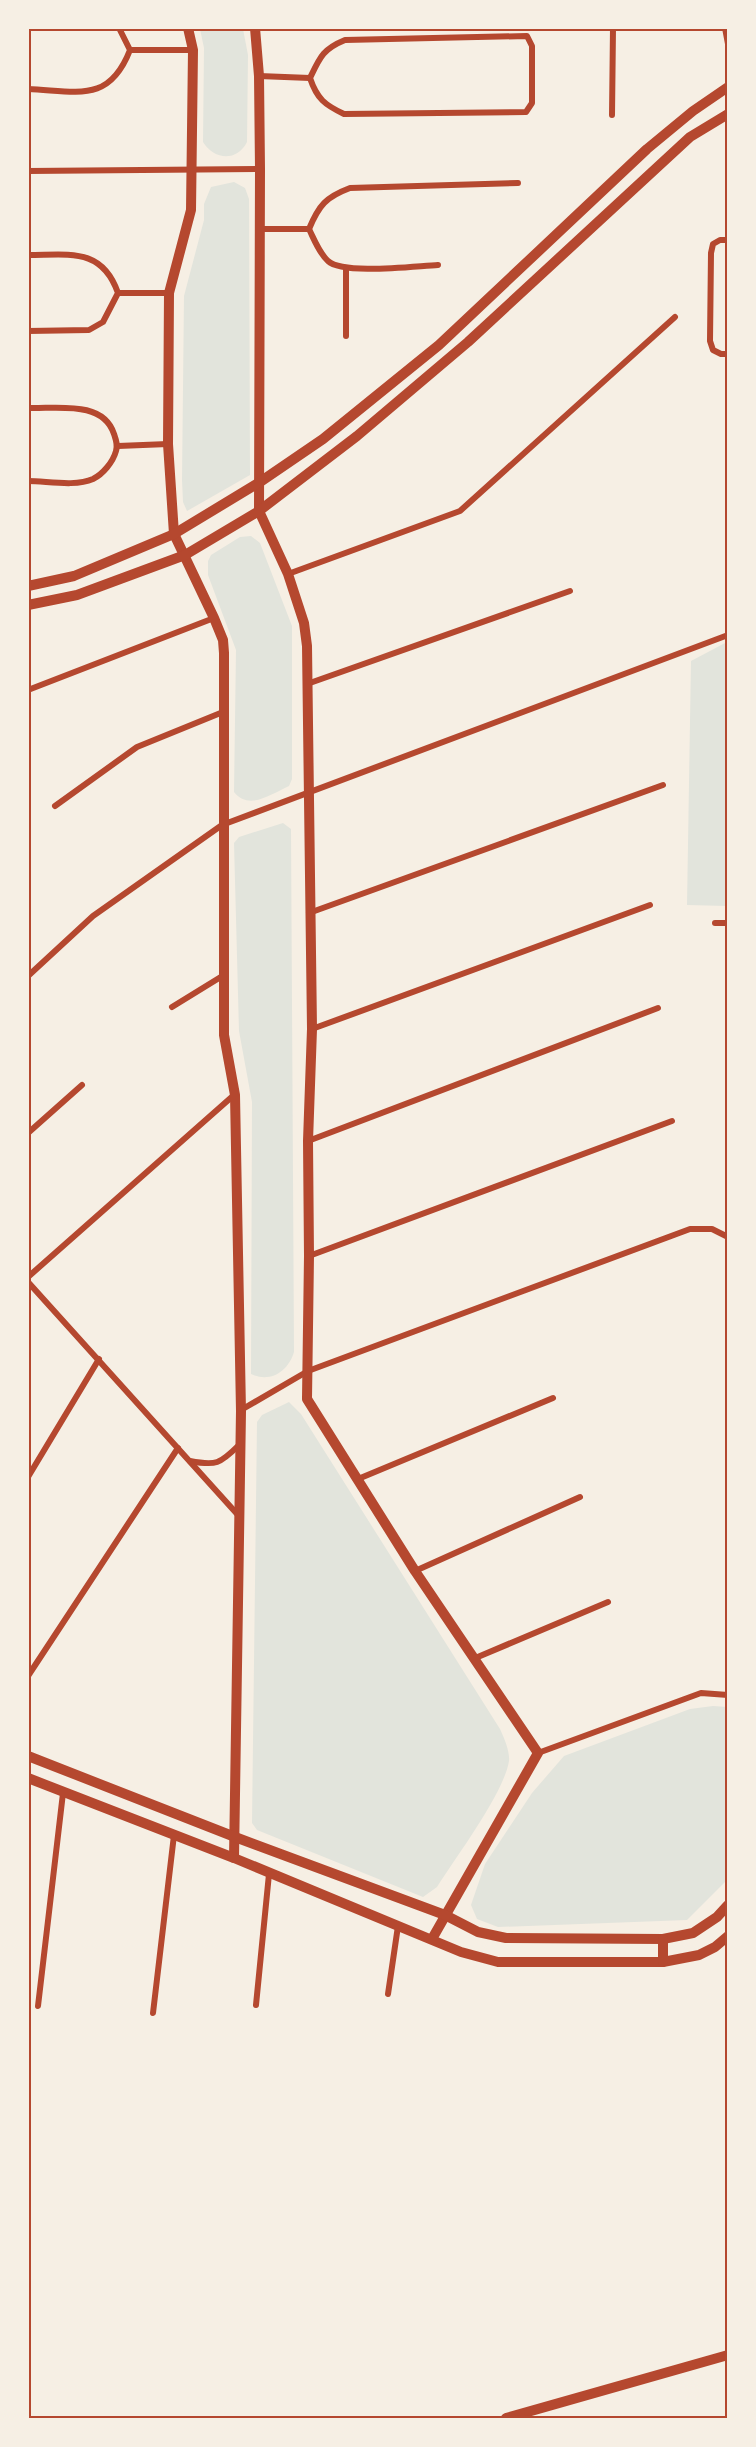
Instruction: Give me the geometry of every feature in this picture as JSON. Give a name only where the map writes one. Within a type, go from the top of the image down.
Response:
[{"type":"street","points":[[28,89],[88,91],[107,85],[123,70],[130,50],[119,28]]},
{"type":"street","points":[[188,28],[193,50],[193,170],[191,210],[170,293],[168,444],[174,534],[214,618],[223,647],[224,1035],[235,1095],[241,1411],[238,1445],[234,1858]]},
{"type":"street","points":[[255,28],[259,76],[260,169],[260,512],[288,574],[304,623],[307,646],[312,1029],[308,1141],[307,1400],[415,1571],[538,1753]]},
{"type":"street","points":[[612,115],[613,28]]},
{"type":"street","points":[[725,28],[728,44]]},
{"type":"street","points":[[526,36],[532,46],[532,103],[526,112],[344,114],[329,107],[315,93],[310,78],[330,47],[345,40],[526,36]]},
{"type":"street","points":[[130,50],[193,50]]},
{"type":"street","points":[[259,76],[310,78]]},
{"type":"street","points":[[28,586],[74,576],[174,534],[260,482],[323,439],[439,345],[647,149],[693,111],[728,87]]},
{"type":"street","points":[[28,605],[77,595],[185,555],[260,512],[357,436],[468,342],[690,137],[728,114]]},
{"type":"street","points":[[28,171],[260,169]]},
{"type":"street","points":[[309,229],[318,208],[331,195],[350,188],[518,183]]},
{"type":"street","points":[[260,229],[309,229]]},
{"type":"street","points":[[309,229],[329,262],[346,269],[438,265]]},
{"type":"street","points":[[728,240],[720,240],[713,244],[711,253],[710,341],[713,350],[721,354],[728,354]]},
{"type":"street","points":[[28,255],[88,257],[100,263],[113,280],[118,293],[102,322],[89,330],[28,331]]},
{"type":"street","points":[[346,269],[346,336]]},
{"type":"street","points":[[118,293],[170,293]]},
{"type":"street","points":[[288,574],[460,511],[675,317]]},
{"type":"street","points":[[28,408],[85,409],[100,415],[111,425],[118,446],[114,458],[93,479],[79,482],[28,481]]},
{"type":"street","points":[[118,446],[168,444]]},
{"type":"street","points":[[306,684],[570,591]]},
{"type":"street","points":[[28,690],[214,618]]},
{"type":"street","points":[[28,976],[93,916],[222,825],[728,635]]},
{"type":"street","points":[[55,806],[137,747],[223,712]]},
{"type":"street","points":[[309,913],[663,785]]},
{"type":"street","points":[[312,1029],[650,905]]},
{"type":"street","points":[[715,923],[728,923]]},
{"type":"street","points":[[172,1007],[224,974]]},
{"type":"street","points":[[308,1141],[658,1008]]},
{"type":"street","points":[[28,1132],[82,1085]]},
{"type":"street","points":[[235,1095],[28,1280],[238,1515]]},
{"type":"street","points":[[309,1256],[672,1121]]},
{"type":"street","points":[[241,1411],[308,1371],[690,1229],[712,1228],[728,1237]]},
{"type":"street","points":[[28,1477],[99,1359]]},
{"type":"street","points":[[358,1479],[553,1398]]},
{"type":"street","points":[[190,1461],[212,1465],[225,1459],[238,1445]]},
{"type":"street","points":[[28,1676],[178,1448]]},
{"type":"street","points":[[415,1571],[580,1497]]},
{"type":"street","points":[[473,1659],[608,1602]]},
{"type":"street","points":[[432,1939],[538,1753],[701,1693],[728,1695]]},
{"type":"street","points":[[28,1756],[235,1837],[445,1915],[478,1932],[506,1938],[663,1939],[693,1933],[717,1917],[728,1905]]},
{"type":"street","points":[[28,1778],[234,1858],[462,1952],[498,1962],[663,1962],[699,1955],[716,1947],[728,1936]]},
{"type":"street","points":[[38,2006],[63,1793]]},
{"type":"street","points":[[153,2013],[174,1835]]},
{"type":"street","points":[[256,2005],[269,1874]]},
{"type":"street","points":[[388,1994],[398,1925]]},
{"type":"street","points":[[663,1939],[663,1962]]},
{"type":"street","points":[[506,2418],[728,2355]]},
{"type":"shaded area","points":[[200,29],[243,29],[248,55],[247,142],[232,156],[219,155],[203,142],[204,48]]},
{"type":"shaded area","points":[[234,182],[245,188],[249,199],[250,475],[187,511],[183,502],[182,480],[184,296],[204,220],[204,204],[211,187]]},
{"type":"shaded area","points":[[251,536],[260,543],[292,626],[292,779],[289,786],[253,801],[240,798],[234,792],[236,650],[208,575],[208,561],[211,555],[240,537]]},
{"type":"shaded area","points":[[727,642],[727,906],[687,905],[691,661]]},
{"type":"shaded area","points":[[283,823],[291,829],[294,1352],[283,1370],[265,1377],[251,1374],[252,1102],[239,1031],[234,843],[239,837]]},
{"type":"shaded area","points":[[289,1402],[301,1414],[500,1729],[508,1749],[509,1761],[505,1774],[489,1807],[437,1887],[423,1897],[257,1830],[252,1823],[257,1422],[262,1415]]},
{"type":"shaded area","points":[[727,1707],[727,1880],[687,1920],[498,1927],[477,1919],[471,1905],[485,1864],[532,1793],[564,1756],[690,1709]]}]
